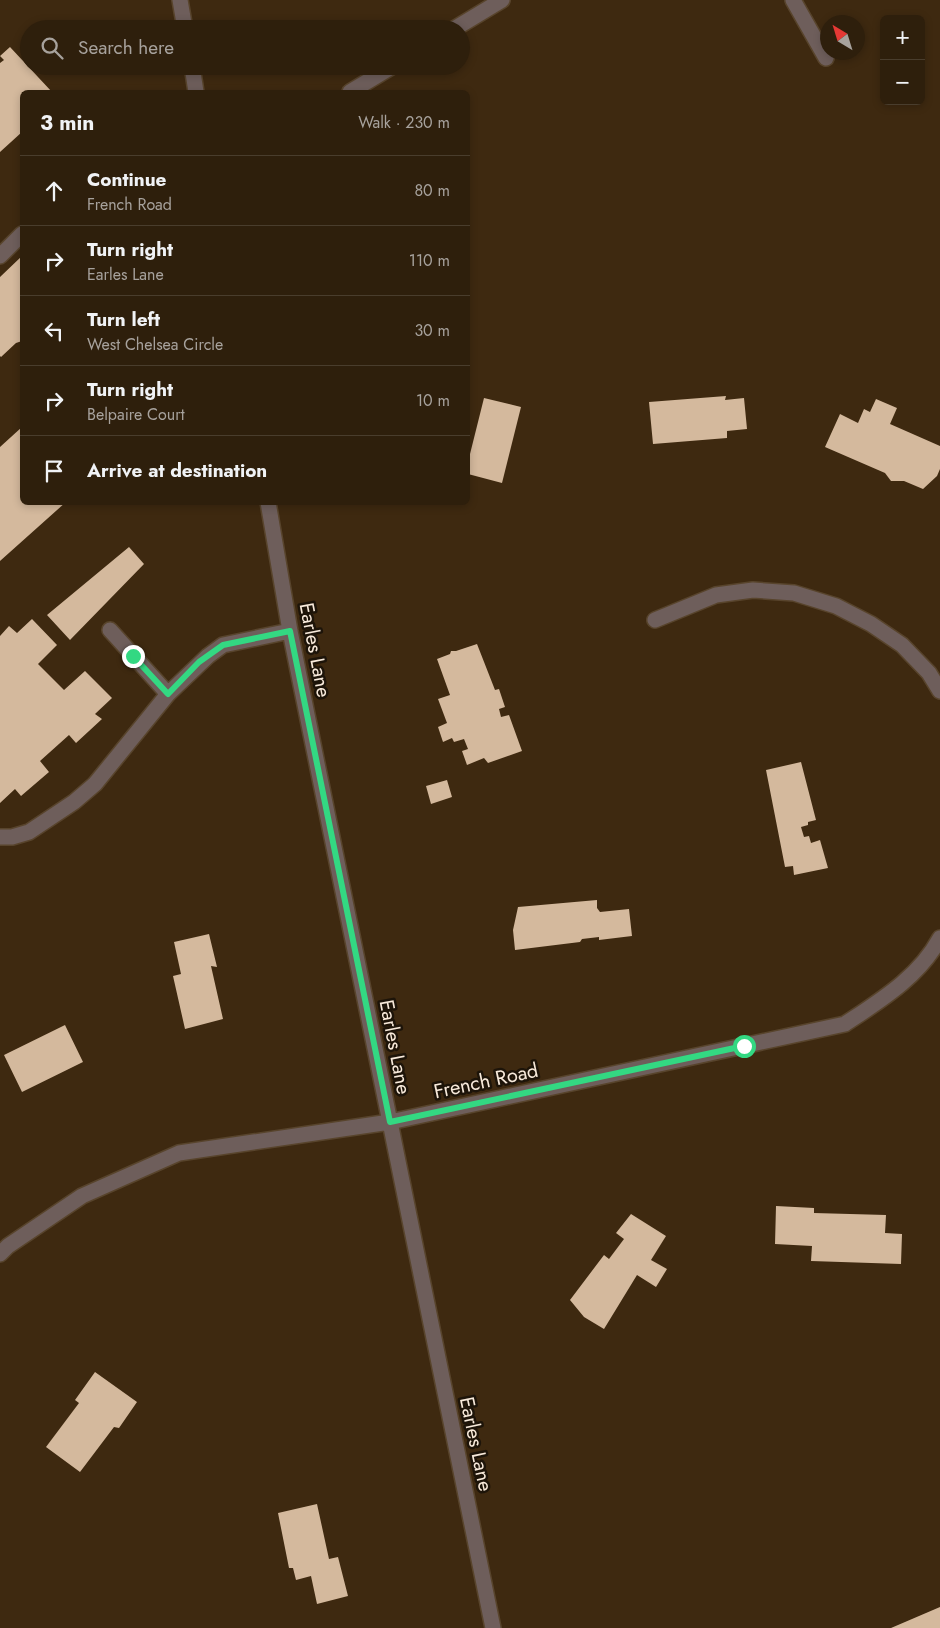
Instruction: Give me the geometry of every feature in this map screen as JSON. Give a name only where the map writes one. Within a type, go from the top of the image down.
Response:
[{"type":"street","points":[[180,0],[183,20]]},
{"type":"street","points":[[469,20],[502,0]]},
{"type":"street","points":[[793,0],[820,47]]},
{"type":"street","points":[[193,75],[196,90]]},
{"type":"street","points":[[353,90],[378,75]]},
{"type":"street","points":[[0,256],[20,236]]},
{"type":"street","name":"Earles Lane","points":[[269,505],[290,631],[493,1628]]},
{"type":"street","points":[[655,620],[716,595],[753,590],[794,593],[836,606],[871,624],[902,645],[929,672],[940,691]]},
{"type":"street","points":[[110,630],[168,694]]},
{"type":"street","points":[[0,837],[12,837],[29,832],[74,802],[95,784],[168,694],[199,662],[223,645],[290,631]]},
{"type":"street","name":"French Road","points":[[0,1254],[8,1246],[82,1196],[179,1153],[390,1122],[845,1024],[882,1000],[910,977],[935,948],[940,938]]},
{"type":"building","points":[[10,47],[20,58],[20,75],[36,75],[50,90],[20,90],[20,134],[0,152],[0,63],[4,60],[0,56]]},
{"type":"building","points":[[20,258],[20,342],[1,357],[0,356],[0,277]]},
{"type":"building","points":[[726,396],[725,400],[744,398],[747,429],[727,431],[727,438],[653,444],[649,402]]},
{"type":"building","points":[[484,398],[521,407],[502,483],[470,475],[470,454]]},
{"type":"building","points":[[876,399],[897,408],[890,424],[940,446],[940,469],[937,476],[923,489],[904,481],[891,481],[885,473],[825,447],[840,414],[858,423],[864,409],[870,412]]},
{"type":"building","points":[[20,429],[20,505],[63,505],[0,561],[0,447]]},
{"type":"building","points":[[129,547],[144,564],[70,640],[47,615]]},
{"type":"building","points":[[32,619],[57,645],[38,664],[64,690],[85,671],[112,698],[95,714],[102,719],[76,743],[69,735],[40,761],[49,772],[21,796],[15,789],[0,803],[0,636],[9,626],[17,633]]},
{"type":"building","points":[[477,644],[495,690],[499,689],[505,707],[499,709],[501,717],[509,715],[522,751],[488,763],[484,758],[467,765],[462,751],[468,749],[464,739],[454,742],[452,738],[443,742],[438,727],[447,723],[438,699],[450,695],[437,659],[450,654],[451,651]]},
{"type":"building","points":[[801,762],[816,820],[808,822],[808,825],[801,827],[804,837],[809,836],[811,843],[820,840],[828,868],[794,875],[793,866],[785,867],[766,770]]},
{"type":"building","points":[[447,780],[452,797],[431,804],[426,786]]},
{"type":"building","points":[[597,900],[597,908],[600,912],[629,909],[632,936],[599,940],[599,937],[582,939],[580,942],[515,950],[513,930],[518,907]]},
{"type":"building","points":[[209,934],[217,967],[211,966],[223,1019],[185,1029],[173,976],[181,974],[174,942]]},
{"type":"building","points":[[65,1025],[83,1062],[22,1092],[4,1055]]},
{"type":"building","points":[[776,1206],[814,1208],[814,1213],[886,1215],[885,1233],[902,1234],[901,1264],[811,1261],[812,1246],[775,1244]]},
{"type":"building","points":[[631,1214],[666,1236],[651,1260],[667,1269],[656,1287],[637,1275],[604,1329],[584,1317],[570,1300],[604,1255],[609,1259],[624,1239],[616,1233]]},
{"type":"building","points":[[95,1372],[137,1402],[119,1428],[114,1427],[80,1472],[46,1447],[79,1403],[75,1400]]},
{"type":"building","points":[[317,1504],[329,1559],[338,1557],[348,1596],[317,1604],[311,1576],[296,1580],[293,1568],[289,1568],[278,1513]]},
{"type":"building","points":[[940,1607],[940,1628],[891,1628]]},
{"type":"route","points":[[133,656],[168,694],[199,662],[223,645],[239,640],[290,631],[390,1122],[744,1046]]}]
